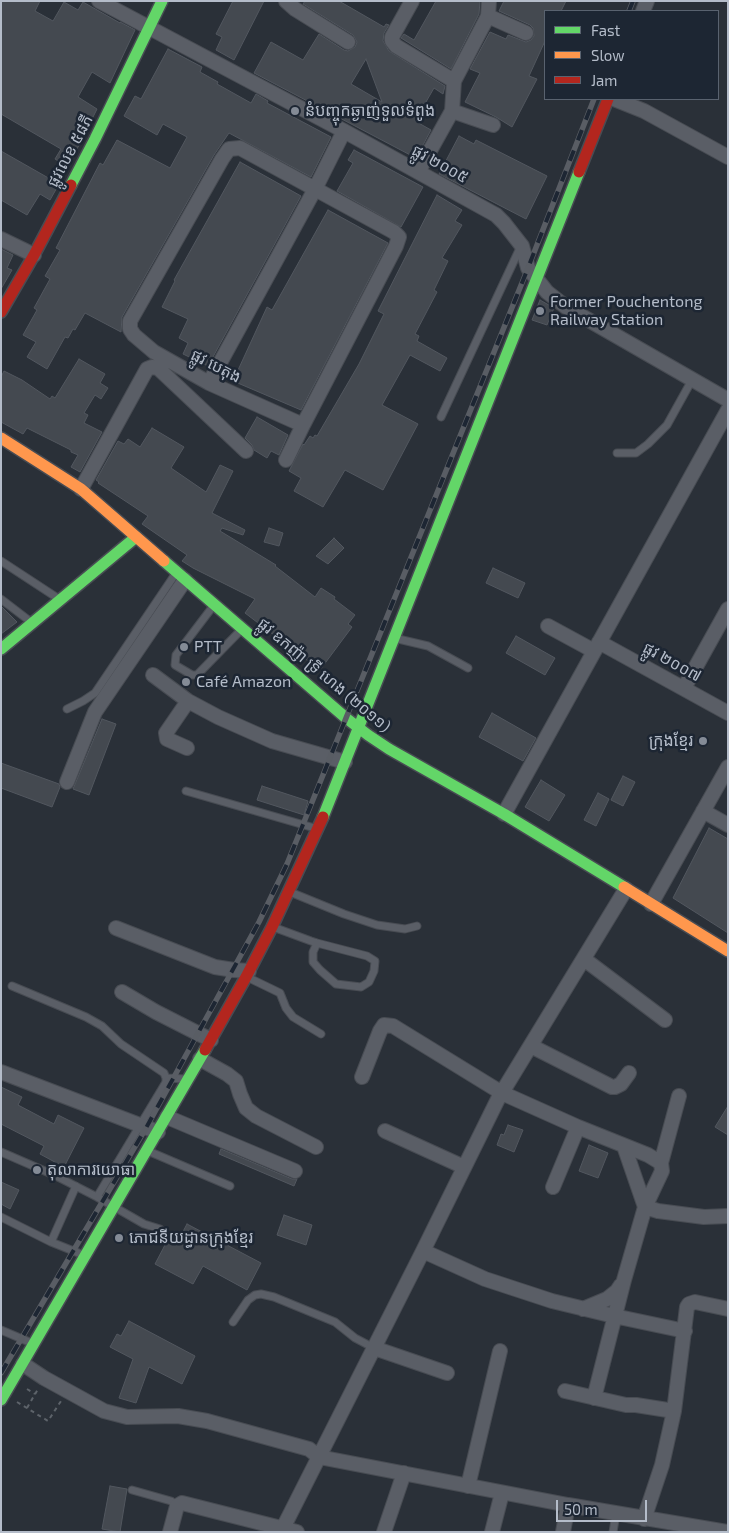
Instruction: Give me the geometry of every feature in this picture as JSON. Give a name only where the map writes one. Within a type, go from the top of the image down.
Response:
[{"type":"street","name":"ផ្លូវ ២០០៥","points":[[98,1],[344,131],[496,215],[504,222],[522,246],[528,268],[547,292],[566,307],[728,400]]},
{"type":"street","name":"ផ្លូវលេខ ៥៨ភី","points":[[1,312],[34,255],[95,139],[162,1]]},
{"type":"street","points":[[286,1],[295,9],[348,42]]},
{"type":"street","points":[[412,1],[392,37],[392,42],[454,81]]},
{"type":"street","points":[[418,172],[452,111],[454,81],[488,16],[489,1]]},
{"type":"street","points":[[488,16],[526,33]]},
{"type":"street","points":[[3,1397],[189,1079],[247,974],[289,892],[318,829],[345,762],[608,100]]},
{"type":"street","points":[[616,100],[644,112],[728,158]]},
{"type":"street","points":[[452,111],[492,125]]},
{"type":"street","points":[[208,383],[315,189],[344,131]]},
{"type":"street","name":"ផ្លូវ បេតុង","points":[[303,425],[208,383],[154,352],[134,335],[130,329],[130,321],[229,149],[240,148],[315,189]]},
{"type":"street","points":[[286,460],[399,237],[394,232],[315,189]]},
{"type":"street","points":[[1,238],[34,255]]},
{"type":"street","points":[[81,489],[147,369],[152,367],[158,368],[246,451]]},
{"type":"street","points":[[504,814],[728,410]]},
{"type":"street","name":"ផ្លូវ ឧកញ៉ា ទ្រី ហេង (២០១១)","points":[[1,438],[81,489],[358,728],[389,750],[504,814],[728,951]]},
{"type":"street","points":[[1,649],[136,537]]},
{"type":"street","points":[[67,782],[94,712],[181,576]]},
{"type":"street","points":[[684,688],[728,609]]},
{"type":"street","name":"ផ្លូវ ២០០៧","points":[[548,626],[596,646],[684,688],[728,713]]},
{"type":"street","points":[[153,675],[188,701],[218,718],[272,741],[345,762]]},
{"type":"street","points":[[187,748],[166,739],[166,733],[188,701]]},
{"type":"street","points":[[652,904],[728,767]]},
{"type":"street","points":[[703,811],[728,825]]},
{"type":"street","points":[[282,1530],[502,1093],[626,889]]},
{"type":"street","points":[[116,928],[215,967],[247,974]]},
{"type":"street","points":[[584,959],[665,1020]]},
{"type":"street","points":[[122,992],[211,1040]]},
{"type":"street","points":[[362,1077],[380,1031],[384,1025],[393,1026],[502,1093],[578,1127],[648,1155],[661,1164]]},
{"type":"street","points":[[531,1046],[612,1087],[620,1084],[629,1073]]},
{"type":"street","points":[[200,1059],[236,1081],[246,1108],[256,1116],[316,1147]]},
{"type":"street","points":[[1,1072],[158,1132]]},
{"type":"street","points":[[594,1398],[614,1316],[645,1207],[662,1171],[661,1164],[679,1096]]},
{"type":"street","points":[[167,1117],[295,1172]]},
{"type":"street","points":[[553,1187],[578,1127]]},
{"type":"street","points":[[386,1131],[464,1167]]},
{"type":"street","points":[[624,1146],[645,1207]]},
{"type":"street","points":[[645,1207],[658,1211],[704,1217],[728,1216]]},
{"type":"street","points":[[423,1251],[485,1279],[552,1301],[685,1331]]},
{"type":"street","points":[[582,1309],[607,1299],[617,1291],[624,1280]]},
{"type":"street","points":[[644,1519],[662,1465],[674,1411],[687,1307],[695,1302],[728,1309]]},
{"type":"street","points":[[374,1348],[447,1373]]},
{"type":"street","points":[[468,1486],[500,1352]]},
{"type":"street","points":[[22,1364],[67,1391],[115,1415],[126,1417],[178,1416],[207,1421],[309,1449],[319,1457],[616,1514],[727,1532]]},
{"type":"street","points":[[565,1391],[626,1405],[674,1411]]},
{"type":"street","points":[[384,1532],[404,1473]]},
{"type":"street","points":[[492,1532],[502,1493]]},
{"type":"street","points":[[170,1532],[177,1506],[182,1503],[282,1530],[297,1532]]},
{"type":"street","points":[[563,1532],[568,1505]]},
{"type":"lane","points":[[440,417],[522,246]]},
{"type":"lane","points":[[617,452],[636,453],[648,444],[666,424],[692,380]]},
{"type":"lane","points":[[1,561],[61,600]]},
{"type":"lane","points":[[67,709],[95,693],[181,576]]},
{"type":"lane","points":[[1,599],[33,624]]},
{"type":"lane","points":[[214,604],[176,655],[175,665],[192,675],[197,675],[242,628]]},
{"type":"lane","points":[[393,638],[428,646],[468,668]]},
{"type":"lane","points":[[186,791],[318,829]]},
{"type":"lane","points":[[289,892],[377,925],[405,930],[417,926]]},
{"type":"lane","points":[[272,926],[317,943],[367,956],[375,961],[374,971],[369,982],[361,987],[336,984],[313,962],[313,952],[317,943]]},
{"type":"lane","points":[[247,974],[280,993],[286,1008],[293,1017],[321,1034]]},
{"type":"lane","points":[[12,986],[86,1017],[102,1026],[121,1044],[164,1073],[166,1082],[97,1197]]},
{"type":"lane","points":[[166,1078],[189,1079]]},
{"type":"lane","points":[[148,1150],[230,1186]]},
{"type":"lane","points":[[1,1152],[76,1186],[115,1206],[144,1224],[160,1229]]},
{"type":"lane","points":[[51,1242],[76,1186]]},
{"type":"lane","points":[[1,1218],[51,1242],[86,1256]]},
{"type":"lane","points":[[234,1322],[248,1300],[255,1295],[261,1294],[274,1297],[335,1322],[355,1338],[374,1348]]},
{"type":"lane","points":[[1,1330],[34,1345]]},
{"type":"lane","points":[[132,1490],[171,1501],[177,1506]]},
{"type":"lane","points":[[613,1532],[616,1514]]},
{"type":"path","points":[[27,1408],[44,1378]]},
{"type":"path","points":[[3,1397],[27,1408],[48,1421],[67,1391]]},
{"type":"building","points":[[1,1],[40,1],[35,11],[53,21],[64,2],[78,10],[83,2],[135,30],[110,83],[92,72],[78,97],[97,109],[68,167],[55,159],[61,149],[1,114]]},
{"type":"building","points":[[233,1],[264,1],[234,60],[216,50],[222,37],[216,34]]},
{"type":"building","points":[[305,1],[339,1],[384,27],[386,24],[389,25],[384,33],[383,41],[389,51],[445,86],[443,94],[434,88],[415,121],[431,130],[416,158],[254,73],[271,42],[303,60],[319,34],[344,50],[348,51],[355,47],[357,42],[353,35],[303,4]],"holes":[[[366,59],[382,102],[351,84]]]},
{"type":"building","points":[[436,1],[480,1],[479,14],[451,69],[401,38],[404,34],[414,40]]},
{"type":"building","points":[[504,1],[566,1],[562,10],[544,10],[544,43],[529,76],[537,79],[512,127],[465,102],[480,73],[470,69],[490,32],[506,39],[508,35],[526,42],[534,36],[533,28],[530,25],[499,11]]},
{"type":"building","points":[[168,49],[202,67],[200,72],[251,103],[256,94],[268,101],[267,103],[331,137],[311,177],[229,133],[214,155],[122,317],[121,332],[85,313],[75,330],[73,329],[68,338],[65,337],[47,369],[27,357],[36,342],[23,335],[37,310],[34,308],[50,279],[45,276],[60,250],[56,248],[100,163],[103,165],[117,140],[170,168],[187,137],[163,124],[157,135],[124,116],[135,96],[141,99]]},
{"type":"building","points":[[459,136],[474,144],[476,140],[547,176],[526,219],[439,174]]},
{"type":"building","points":[[354,150],[423,187],[401,227],[337,191],[353,163],[348,160]]},
{"type":"building","points":[[1,151],[59,184],[50,200],[40,194],[27,215],[1,200]]},
{"type":"building","points":[[240,162],[301,196],[208,366],[183,354],[188,343],[179,338],[188,319],[162,307],[174,280]]},
{"type":"building","points":[[437,195],[462,210],[455,221],[462,225],[442,258],[448,261],[434,290],[437,292],[415,334],[419,336],[417,341],[447,358],[440,371],[410,355],[382,405],[418,424],[383,490],[345,470],[323,507],[294,491],[301,478],[289,471],[303,444],[310,436],[313,438],[315,435],[317,436],[359,364],[384,314],[378,311]]},
{"type":"building","points":[[328,210],[388,243],[301,410],[233,381],[267,307],[272,310]]},
{"type":"building","points":[[1,249],[13,255],[7,268],[12,270],[1,289]]},
{"type":"building","name":"Former Pouchentong Railway Station","points":[[540,300],[554,308],[547,325],[532,320]]},
{"type":"building","points":[[79,359],[105,374],[100,383],[108,388],[101,399],[95,395],[84,413],[88,415],[84,423],[102,432],[80,472],[71,467],[78,455],[71,452],[71,450],[27,428],[23,434],[1,422],[1,377],[4,371],[22,380],[50,399],[52,396],[55,398]]},
{"type":"building","points":[[257,417],[288,435],[279,455],[271,451],[267,458],[254,450],[245,438]]},
{"type":"building","points":[[152,428],[184,447],[171,468],[206,492],[220,465],[233,471],[212,513],[245,530],[243,535],[222,528],[220,531],[276,565],[315,597],[321,588],[335,597],[334,599],[355,615],[348,624],[352,627],[320,670],[245,613],[255,599],[182,561],[187,555],[142,524],[148,516],[98,483],[96,480],[118,441],[124,444],[128,439],[140,447]]},
{"type":"building","points":[[269,528],[283,533],[279,546],[264,542]]},
{"type":"building","points":[[334,538],[344,548],[328,564],[316,556]]},
{"type":"building","points":[[493,568],[525,583],[518,598],[486,583]]},
{"type":"building","points":[[1,606],[17,622],[1,634]]},
{"type":"building","points":[[516,636],[555,658],[545,675],[506,653]]},
{"type":"building","points":[[492,713],[536,738],[523,761],[479,737]]},
{"type":"building","points":[[102,719],[116,724],[89,795],[73,789]]},
{"type":"building","points":[[1,763],[59,784],[60,787],[52,807],[1,788]]},
{"type":"building","points":[[623,776],[635,782],[623,806],[611,800]]},
{"type":"building","points":[[541,780],[565,795],[549,821],[525,807]]},
{"type":"building","points":[[262,786],[308,801],[304,815],[257,800]]},
{"type":"building","points":[[598,793],[609,799],[596,826],[584,820]]},
{"type":"building","points":[[709,828],[728,839],[728,933],[673,898]]},
{"type":"building","points":[[1,1087],[22,1097],[18,1105],[54,1124],[58,1115],[84,1128],[64,1167],[40,1154],[44,1146],[1,1124]]},
{"type":"building","points":[[728,1106],[728,1135],[715,1127]]},
{"type":"building","points":[[508,1125],[523,1130],[514,1152],[497,1145],[501,1134],[504,1135]]},
{"type":"building","points":[[589,1145],[608,1153],[598,1178],[579,1171]]},
{"type":"building","points":[[221,1149],[292,1179],[297,1179],[294,1186],[219,1154]]},
{"type":"building","points":[[1,1182],[19,1190],[10,1209],[1,1204]]},
{"type":"building","points":[[284,1215],[312,1225],[306,1245],[277,1235]]},
{"type":"building","points":[[187,1224],[261,1263],[247,1290],[203,1266],[193,1284],[155,1264],[165,1245],[161,1243],[166,1234],[178,1241]]},
{"type":"building","points":[[129,1321],[195,1356],[182,1384],[149,1367],[136,1403],[119,1398],[133,1359],[110,1347],[117,1334],[121,1336]]},
{"type":"building","points":[[110,1486],[127,1489],[120,1532],[102,1529]]},
{"type":"railway","points":[[629,10],[633,1]]},
{"type":"railway","points":[[1,1373],[146,1128],[259,922],[287,864],[528,268],[594,100]]},
{"type":"traffic: fast","points":[[71,185],[162,1]]},
{"type":"traffic: fast","points":[[323,817],[579,172]]},
{"type":"traffic: fast","points":[[1,649],[136,537]]},
{"type":"traffic: fast","points":[[164,561],[368,735],[389,749],[504,814],[624,887]]},
{"type":"traffic: fast","points":[[1,1400],[205,1050]]},
{"type":"traffic: slow","points":[[1,438],[81,489],[164,561]]},
{"type":"traffic: slow","points":[[624,887],[728,951]]},
{"type":"traffic: jam","points":[[579,172],[608,100]]},
{"type":"traffic: jam","points":[[1,312],[71,185]]},
{"type":"traffic: jam","points":[[205,1050],[272,927],[323,817]]},
{"type":"place","name":"នំបញ្ចុកឆ្ងាញ់ទួលទំពូង","points":[[295,111]]},
{"type":"place","name":"Former Pouchentong Railway Station","points":[[540,311]]},
{"type":"place","name":"PTT","points":[[184,647]]},
{"type":"place","name":"Café Amazon","points":[[186,682]]},
{"type":"place","name":"ក្រុងខ្មែរ","points":[[703,741]]},
{"type":"place","name":"តុលាការយោធា","points":[[37,1170]]},
{"type":"place","name":"ភោជនីយដ្ធានក្រុងខ្មែរ","points":[[119,1238]]}]
